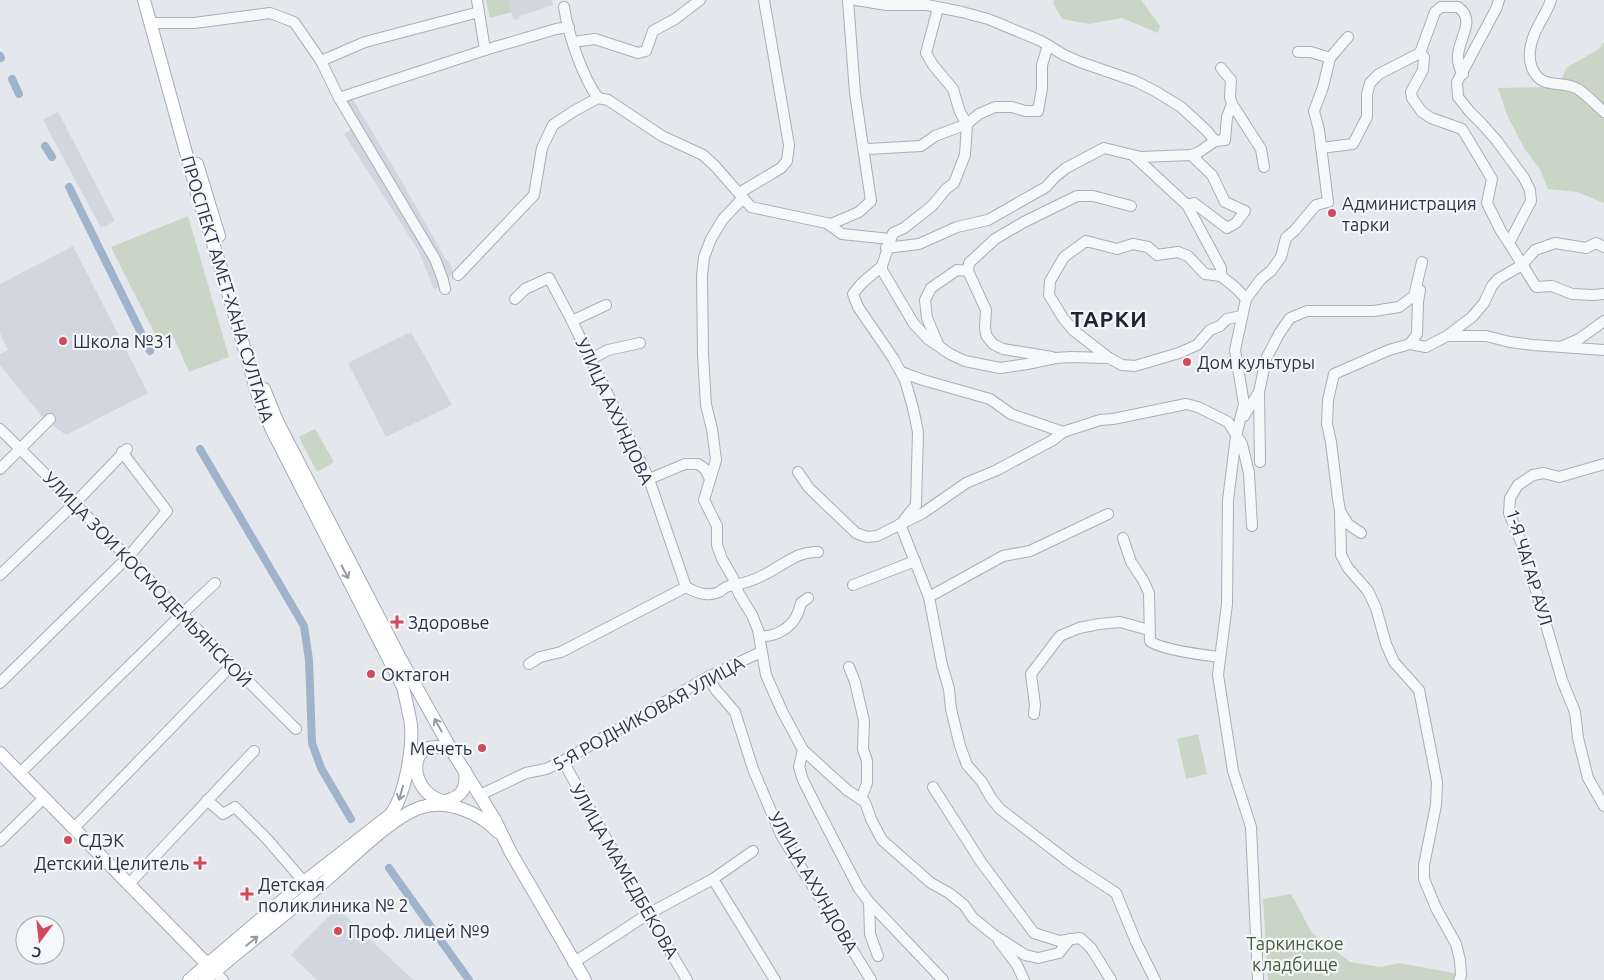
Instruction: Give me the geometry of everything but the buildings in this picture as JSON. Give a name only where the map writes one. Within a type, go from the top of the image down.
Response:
[{"type":"main road","points":[[144,0],[154,23],[265,391],[277,421],[396,661],[424,699],[584,980]]},
{"type":"main road","points":[[152,0],[154,23]]},
{"type":"main road","points":[[396,661],[411,725],[413,762],[423,787],[439,802],[470,812],[494,823]]},
{"type":"main road","points":[[212,974],[304,882],[390,815],[399,802],[413,762],[425,750],[437,746],[452,751]]},
{"type":"main road","points":[[0,754],[129,884],[212,974]]},
{"type":"main road","points":[[189,980],[212,974],[384,830],[416,809],[454,798],[465,787],[465,771]]},
{"type":"street","points":[[477,0],[485,50]]},
{"type":"street","points":[[574,42],[595,39],[638,53],[646,51],[653,31],[675,19],[700,0]]},
{"type":"street","points":[[764,0],[789,145],[787,161],[781,168],[741,195],[711,239],[704,257],[703,266],[703,355],[706,405],[712,429],[716,460],[704,500],[717,526],[717,545],[722,559],[733,578],[735,587],[752,615],[759,635],[766,675],[802,750],[847,790],[865,802],[882,840],[931,883],[964,904],[973,918],[994,935],[1025,955],[1038,958],[1059,953],[1070,939]]},
{"type":"street","points":[[458,275],[534,195],[542,148],[553,125],[598,98],[608,100],[662,136],[703,155],[751,208],[828,224],[858,212],[871,201],[855,93],[848,0]]},
{"type":"street","points":[[856,0],[927,5],[988,19],[1048,45],[1080,62],[1135,81],[1155,91],[1181,107],[1215,141]]},
{"type":"street","points":[[1499,0],[1463,74],[1457,82],[1458,97],[1482,124],[1524,178],[1530,190],[1531,201],[1509,243]]},
{"type":"street","points":[[1551,0],[1547,12],[1536,26],[1531,45],[1530,61],[1536,77],[1546,83],[1565,84],[1578,89],[1604,112]]},
{"type":"street","points":[[564,7],[590,87],[598,98]]},
{"type":"street","points":[[1321,148],[1353,144],[1367,117],[1367,94],[1370,83],[1379,74],[1420,53],[1437,9],[1445,7],[1458,8],[1464,13],[1466,30],[1457,52],[1457,65],[1463,74]]},
{"type":"street","points":[[938,8],[926,53],[952,89],[960,112],[968,124],[965,155],[954,183],[932,206],[904,228],[893,233],[888,244],[882,270],[914,324],[928,340],[950,354],[965,361],[1000,368],[1056,358]]},
{"type":"street","points":[[321,61],[365,42],[479,12]]},
{"type":"street","points":[[154,23],[194,23],[270,13],[294,22],[321,61],[339,98],[435,260],[445,288]]},
{"type":"street","points":[[339,98],[556,28],[569,27]]},
{"type":"street","points":[[1258,980],[1251,827],[1233,772],[1218,675],[1227,604],[1228,500],[1236,436],[1244,404],[1235,350],[1246,300],[1261,279],[1271,271],[1281,257],[1286,238],[1316,205],[1328,202],[1314,111],[1323,87],[1330,58],[1348,37]]},
{"type":"street","points":[[863,147],[868,149],[921,146],[935,136],[968,124],[979,114],[996,107],[1012,107],[1025,111],[1038,111],[1042,88],[1042,65],[1048,45]]},
{"type":"street","points":[[1298,52],[1311,52],[1330,58]]},
{"type":"street","points":[[1420,53],[1424,57],[1422,70],[1411,92],[1412,98],[1422,112],[1431,118],[1462,129],[1492,179],[1487,204],[1500,231],[1536,287],[1552,286],[1572,294],[1604,294]]},
{"type":"street","points":[[1221,68],[1231,80],[1230,97],[1232,104],[1261,149],[1264,168]]},
{"type":"street","points":[[828,224],[842,234],[888,244],[919,244],[957,227],[988,220],[1046,188],[1066,168],[1104,148],[1141,157],[1191,155],[1199,152],[1215,141],[1225,140],[1227,116],[1232,104]]},
{"type":"street","points":[[1133,155],[1187,205],[1221,268],[1222,276]]},
{"type":"street","points":[[1187,205],[1194,203],[1227,228],[1236,223],[1245,211],[1225,202],[1212,175],[1191,155]]},
{"type":"street","points":[[1109,358],[1056,358],[1003,349],[993,344],[986,335],[984,327],[986,310],[968,270],[969,263],[995,239],[1076,196],[1093,196],[1131,206]]},
{"type":"street","points":[[1241,316],[1227,320],[1220,326],[1210,330],[1196,345],[1179,353],[1135,366],[1122,365],[1109,358],[1073,330],[1049,295],[1050,281],[1064,257],[1086,241],[1117,249],[1133,244],[1148,247],[1157,255],[1178,252],[1188,256],[1205,274],[1222,276],[1246,300]]},
{"type":"street","points":[[1459,980],[1461,976],[1460,960],[1456,944],[1436,908],[1424,879],[1424,864],[1436,805],[1437,782],[1419,690],[1394,662],[1386,644],[1376,608],[1368,591],[1348,568],[1340,555],[1340,511],[1332,442],[1327,424],[1328,400],[1334,374],[1389,350],[1410,344],[1426,346],[1447,336],[1472,317],[1484,303],[1492,286],[1498,279],[1522,265],[1535,250],[1555,243],[1586,248],[1596,242],[1604,247]]},
{"type":"street","points":[[1260,462],[1259,392],[1266,359],[1290,318],[1307,311],[1374,311],[1399,307],[1414,296],[1422,262],[1417,334],[1410,344]]},
{"type":"street","points":[[882,266],[860,284],[853,294],[858,307],[893,358],[905,380],[918,432],[916,505],[900,524]]},
{"type":"street","points":[[939,346],[927,318],[925,300],[930,288],[957,270],[968,270]]},
{"type":"street","name":"УЛИЦА АХУНДОВА","points":[[515,299],[525,290],[549,278],[591,359],[649,479],[686,588]]},
{"type":"street","points":[[572,321],[606,305]]},
{"type":"street","points":[[1561,347],[1579,338],[1604,321]]},
{"type":"street","points":[[1447,336],[1486,336],[1510,342],[1604,350]]},
{"type":"street","points":[[591,359],[608,350],[640,343]]},
{"type":"street","points":[[900,372],[990,399],[1011,414],[1062,432]]},
{"type":"street","points":[[1239,424],[1259,392]]},
{"type":"street","points":[[798,472],[809,488],[856,533],[867,537],[876,536],[923,513],[966,483],[997,470],[1053,440],[1062,432],[1100,420],[1186,404],[1198,407],[1228,422],[1242,444],[1249,473],[1252,526]]},
{"type":"street","points":[[0,469],[50,419]]},
{"type":"street","name":"УЛИЦА ЗОИ КОСМОДЕМЬЯНСКОЙ","points":[[0,429],[296,729]]},
{"type":"street","points":[[0,575],[75,503],[125,450],[167,511],[128,557],[0,683]]},
{"type":"street","points":[[649,479],[685,464],[698,464],[710,479]]},
{"type":"street","name":"1-Я ЧАГАР АУЛ","points":[[1604,464],[1559,477],[1544,473],[1533,475],[1518,485],[1510,498],[1509,513],[1535,581],[1562,680],[1575,712],[1578,738],[1588,778],[1604,806]]},
{"type":"street","points":[[1340,511],[1348,524],[1361,534]]},
{"type":"street","points":[[929,597],[1003,556],[1030,551],[1108,514]]},
{"type":"street","points":[[900,524],[929,597],[942,665],[949,689],[951,708],[960,746],[968,765],[1000,809],[1073,865],[1116,893],[1136,942],[1155,980]]},
{"type":"street","points":[[1123,538],[1131,562],[1149,593],[1150,640],[1154,644],[1220,657]]},
{"type":"street","points":[[529,664],[540,657],[560,652],[686,588],[699,595],[718,593],[728,586],[735,587],[775,569],[799,554],[809,551],[818,552]]},
{"type":"street","points":[[853,585],[915,561]]},
{"type":"street","points":[[20,773],[215,583]]},
{"type":"street","points":[[759,635],[773,636],[787,626],[797,615],[800,603],[808,598]]},
{"type":"street","points":[[1034,714],[1035,705],[1031,674],[1060,636],[1079,628],[1113,623],[1135,625],[1150,630]]},
{"type":"street","name":"5-Я РОДНИКОВАЯ УЛИЦА","points":[[480,795],[526,773],[546,769],[563,761],[708,677],[761,652]]},
{"type":"street","points":[[74,828],[232,665]]},
{"type":"street","points":[[849,667],[855,682],[864,721],[863,749],[867,762],[867,783],[861,799]]},
{"type":"street","name":"УЛИЦА АХУНДОВА","points":[[708,677],[716,690],[735,712],[753,768],[781,835],[871,980]]},
{"type":"street","points":[[802,750],[799,767],[803,780],[848,868],[869,902],[943,980]]},
{"type":"street","points":[[129,884],[254,751]]},
{"type":"street","name":"УЛИЦА МАМЕДБЕКОВА","points":[[563,761],[687,980]]},
{"type":"street","points":[[933,786],[981,862],[1034,933],[1059,941],[1080,938],[1091,948],[1111,980]]},
{"type":"street","points":[[0,841],[44,798]]},
{"type":"street","points":[[207,800],[223,814],[236,807],[304,882]]},
{"type":"street","points":[[573,962],[648,914],[713,878],[752,851]]},
{"type":"street","points":[[713,878],[775,980]]},
{"type":"street","points":[[869,902],[870,934],[878,956]]},
{"type":"street","points":[[994,935],[1017,965],[1024,980]]},
{"type":"shaded area","points":[[486,0],[552,0],[553,5],[519,16],[520,19],[514,20],[511,12],[490,18]]},
{"type":"shaded area","points":[[351,96],[452,267],[453,274],[440,287],[434,289],[418,250],[344,134],[352,129],[338,104]]},
{"type":"shaded area","points":[[58,112],[115,221],[101,228],[43,120]]},
{"type":"shaded area","name":"Школа №31","points":[[73,246],[148,393],[66,435],[44,419],[0,365],[0,354],[8,350],[0,333],[0,284]]},
{"type":"shaded area","points":[[411,332],[452,405],[386,437],[348,363]]},
{"type":"shaded area","name":"Проф. лицей №9","points":[[337,908],[413,980],[317,980],[291,955]]},
{"type":"green space","points":[[486,0],[508,0],[512,12],[490,18]]},
{"type":"green space","points":[[1054,0],[1141,0],[1160,26],[1158,33],[1122,18],[1089,24],[1062,19],[1053,3]]},
{"type":"green space","points":[[1604,42],[1604,203],[1577,192],[1548,189],[1540,169],[1524,148],[1507,115],[1498,88],[1559,87],[1566,68],[1599,49]]},
{"type":"green space","points":[[188,216],[229,357],[189,372],[174,338],[160,344],[111,247]]},
{"type":"green space","points":[[315,429],[334,462],[317,472],[299,437]]},
{"type":"green space","points":[[1198,734],[1207,774],[1186,779],[1177,739]]},
{"type":"green space","name":"Таркинское кладбище","points":[[1291,894],[1312,933],[1350,962],[1381,967],[1399,963],[1459,974],[1457,980],[1268,980],[1263,899]]},
{"type":"waterway","points":[[12,79],[19,94]]},
{"type":"waterway","points":[[45,146],[52,157]]},
{"type":"waterway","points":[[69,187],[150,351]]},
{"type":"waterway","points":[[200,449],[304,626],[309,660],[312,743],[321,768],[351,819]]},
{"type":"waterway","points":[[389,868],[469,980]]},
{"type":"place","name":"Администрация тарки","points":[[1332,213]]},
{"type":"place","name":"Школа №31","points":[[63,341]]},
{"type":"place","name":"Дом культуры","points":[[1187,362]]},
{"type":"place","name":"Здоровье","points":[[397,622]]},
{"type":"place","name":"Октагон","points":[[371,674]]},
{"type":"place","name":"Мечеть","points":[[482,748]]},
{"type":"place","name":"СДЭК","points":[[68,840]]},
{"type":"place","name":"Детский Целитель","points":[[200,863]]},
{"type":"place","name":"Детская поликлиника № 2","points":[[247,894]]},
{"type":"place","name":"Проф. лицей №9","points":[[338,931]]},
{"type":"district","name":"ТАРКИ","points":[[1109,318]]}]
